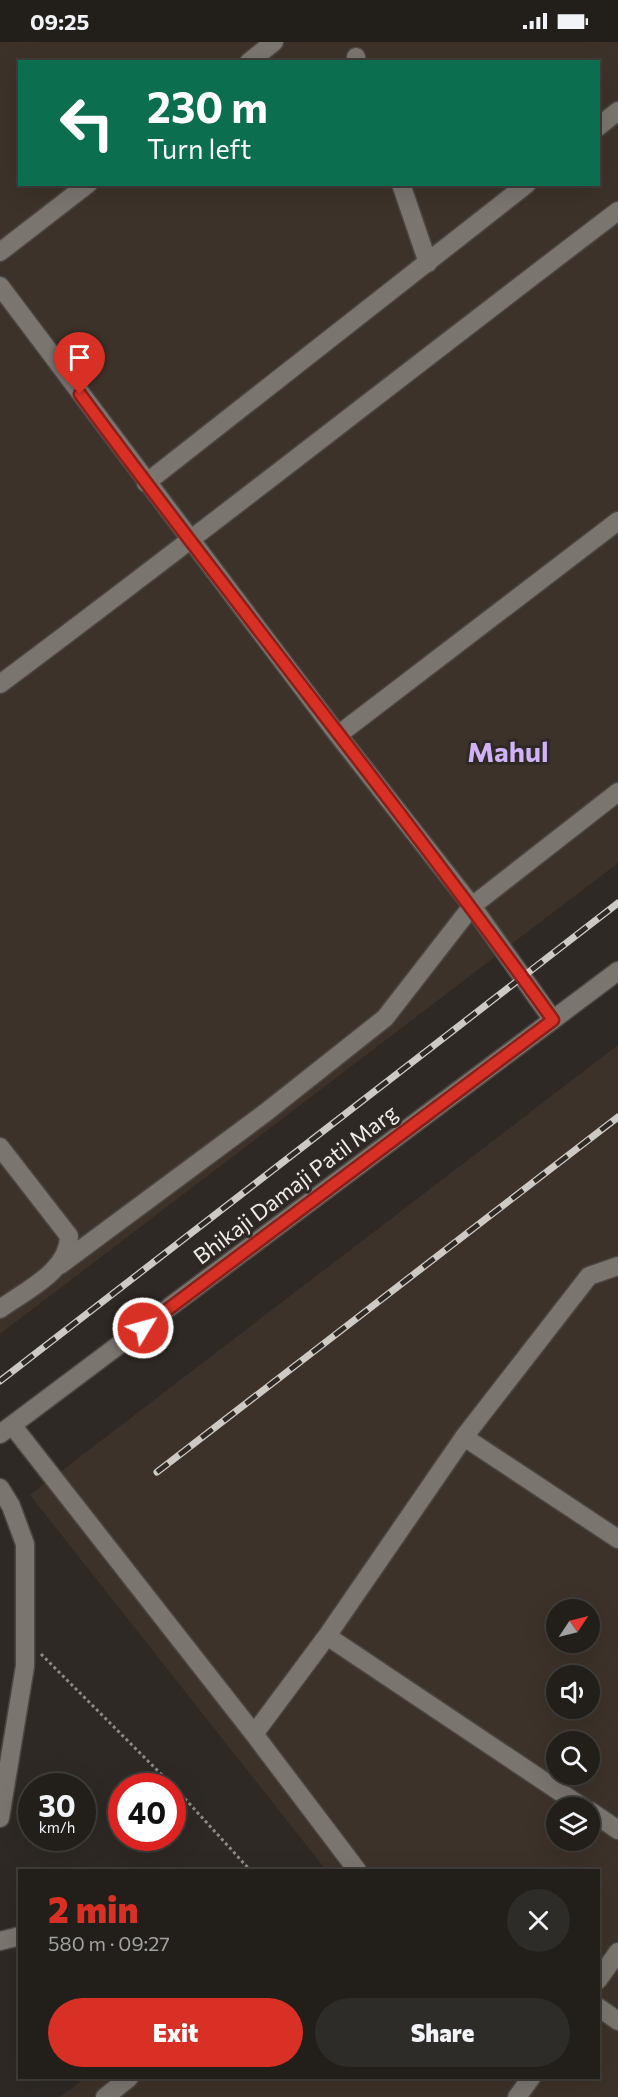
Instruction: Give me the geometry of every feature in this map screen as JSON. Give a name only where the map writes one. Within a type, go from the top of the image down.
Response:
[{"type":"street","points":[[252,60],[274,42]]},
{"type":"street","points":[[600,125],[618,111]]},
{"type":"street","points":[[0,252],[85,186]]},
{"type":"street","points":[[401,186],[428,263]]},
{"type":"street","points":[[147,483],[524,186]]},
{"type":"street","points":[[0,684],[191,542],[387,386],[618,211]]},
{"type":"street","points":[[0,286],[191,542],[472,906],[553,1020]]},
{"type":"street","points":[[338,735],[618,521]]},
{"type":"street","points":[[0,1309],[265,1113],[385,1018],[472,906],[618,792]]},
{"type":"street","name":"Bhikaji Damaji Patil Marg","points":[[6,1430],[618,971]]},
{"type":"street","points":[[0,1147],[69,1236],[69,1249],[60,1265]]},
{"type":"street","points":[[254,1734],[327,1636],[464,1437],[589,1276],[618,1266]]},
{"type":"street","points":[[6,1430],[254,1734],[356,1869]]},
{"type":"street","points":[[464,1437],[618,1539]]},
{"type":"street","points":[[0,1488],[11,1506],[25,1544],[23,1676],[0,1818]]},
{"type":"street","points":[[327,1636],[568,1797]]},
{"type":"street","points":[[600,1818],[618,1830]]},
{"type":"street","points":[[0,1941],[18,1936]]},
{"type":"street","points":[[600,1977],[618,1952]]},
{"type":"street","points":[[600,2008],[618,2021]]},
{"type":"street","points":[[105,2097],[128,2079]]},
{"type":"street","points":[[517,2097],[530,2079]]},
{"type":"path","points":[[24,1638],[176,1789],[249,1869]]},
{"type":"shaded area","points":[[0,42],[618,42],[618,863],[0,1334]]},
{"type":"shaded area","points":[[618,1045],[618,2097],[60,2097],[84,2079],[600,2079],[600,1869],[325,1869],[30,1495]]},
{"type":"railway","points":[[0,1381],[618,903]]},
{"type":"railway","points":[[157,1472],[618,1117]]},
{"type":"district","name":"Mahul","points":[[508,751]]},
{"type":"route","points":[[80,394],[338,735],[472,906],[553,1020],[143,1328]]}]
